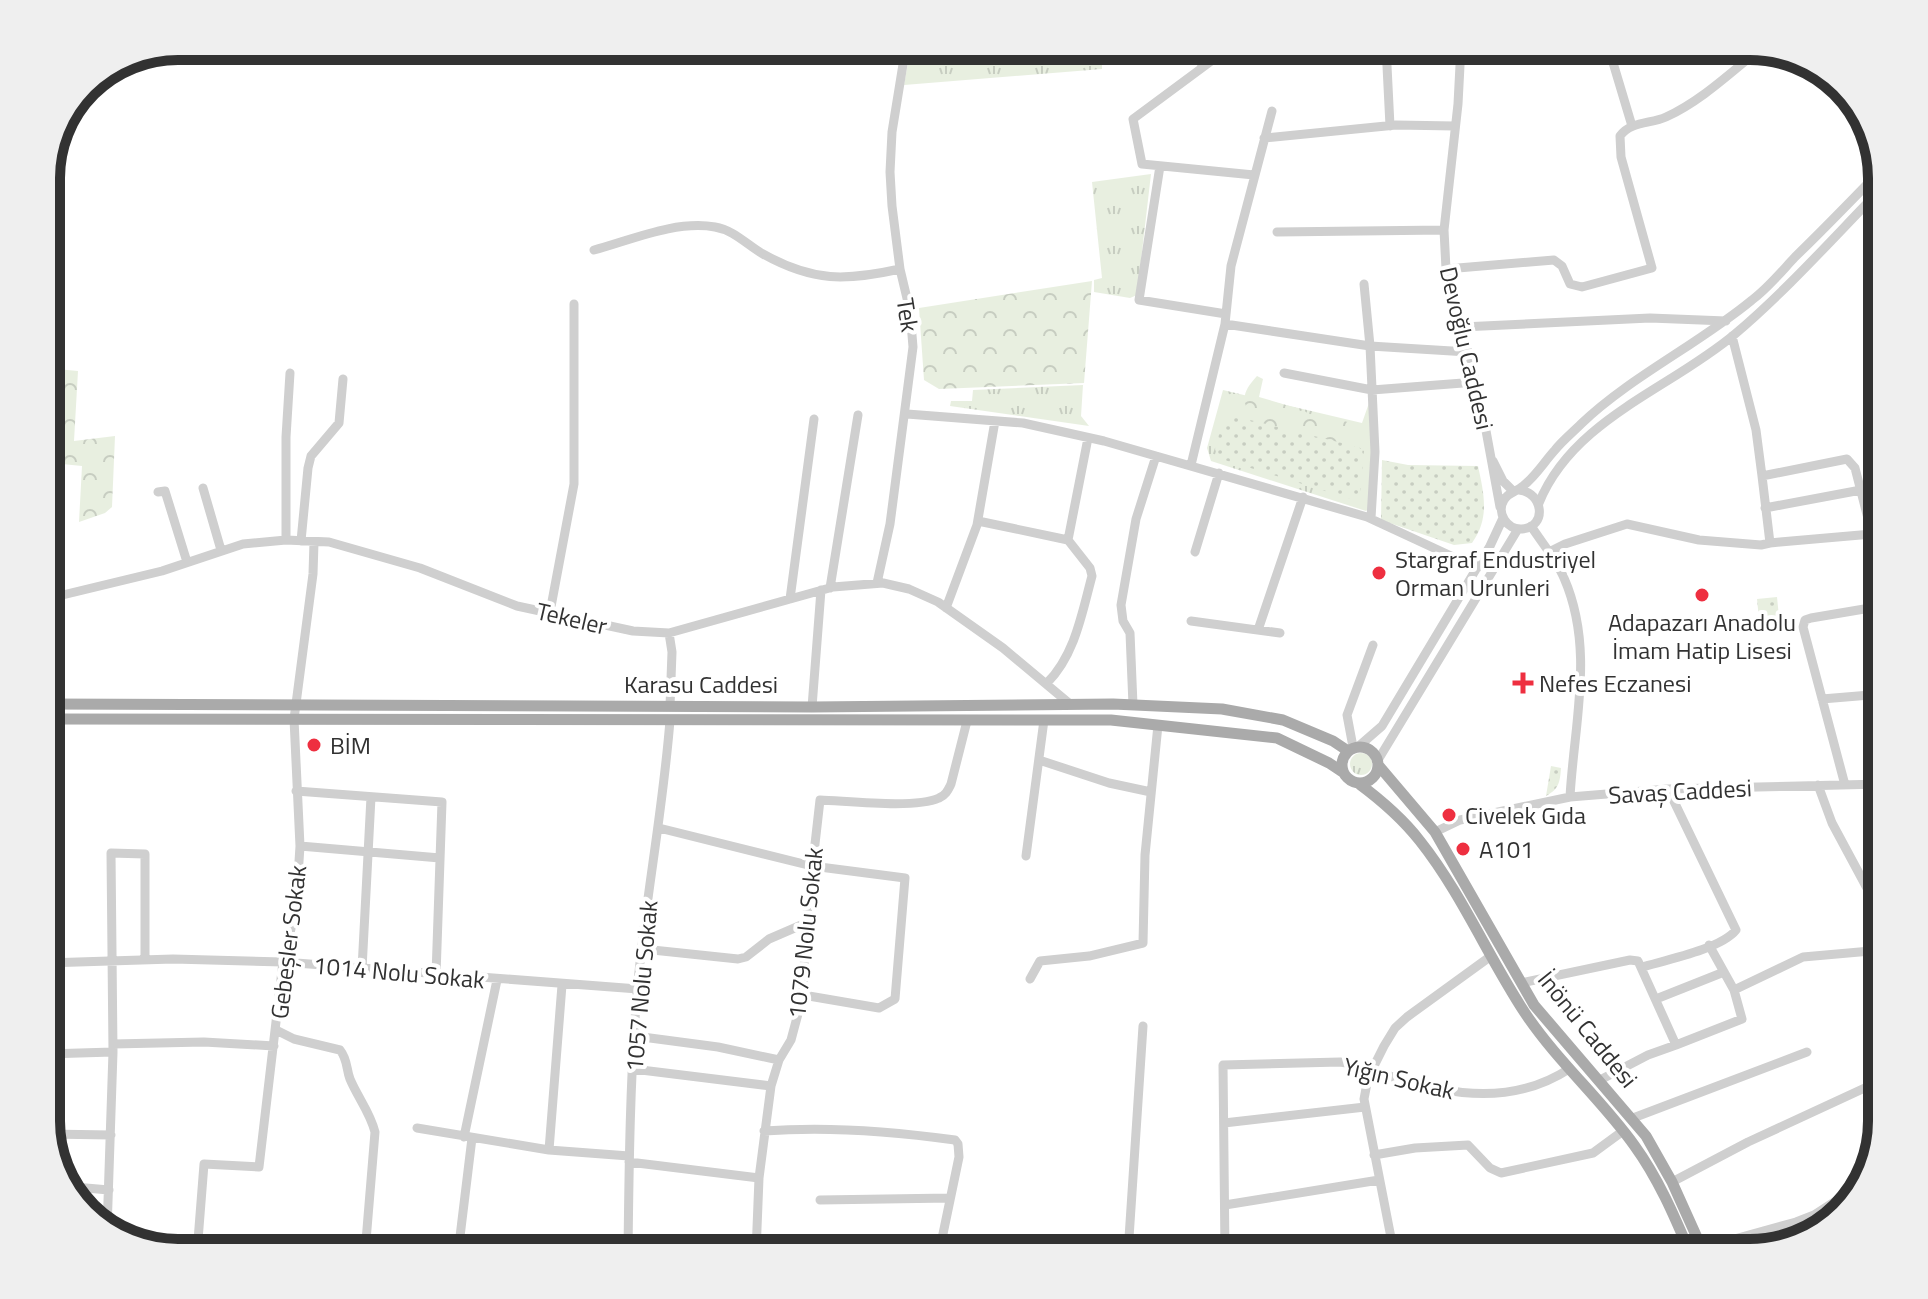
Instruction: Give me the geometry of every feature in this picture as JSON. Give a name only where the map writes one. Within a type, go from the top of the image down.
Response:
[{"type":"main road","name":"Karasu Caddesi","points":[[60,704],[1133,705],[1222,709],[1283,720],[1353,748]]},
{"type":"main road","name":"Karasu Caddesi","points":[[60,719],[1111,720],[1277,738],[1344,773]]},
{"type":"main road","points":[[1379,763],[1370,781],[1358,783],[1344,773],[1342,762],[1353,748],[1371,749],[1435,832]]},
{"type":"main road","name":"İnönü Caddesi","points":[[1358,783],[1382,802],[1420,841],[1438,866],[1527,1016],[1623,1131],[1656,1180],[1683,1239]]},
{"type":"main road","name":"İnönü Caddesi","points":[[1435,832],[1521,983],[1549,1023],[1633,1118],[1672,1182],[1698,1239]]},
{"type":"street","name":"Tek","points":[[877,583],[890,524],[907,414],[913,347],[910,311],[900,269],[890,172],[892,132],[904,60]]},
{"type":"street","points":[[1201,60],[1202,67]]},
{"type":"street","points":[[1212,60],[1133,119],[1142,164],[1254,175]]},
{"type":"street","points":[[1387,60],[1390,126]]},
{"type":"street","name":"Devoğlu Caddesi","points":[[1460,60],[1444,230],[1446,269],[1476,382],[1502,515]]},
{"type":"street","points":[[1612,60],[1632,126]]},
{"type":"street","points":[[1446,269],[1554,260],[1562,266],[1570,284],[1582,287],[1652,268],[1619,145],[1620,136],[1632,126],[1664,118],[1699,98],[1746,60]]},
{"type":"street","points":[[1191,465],[1225,319],[1231,266],[1272,111]]},
{"type":"street","points":[[1264,138],[1390,126],[1455,126]]},
{"type":"street","points":[[1160,166],[1139,300],[1370,346],[1468,352]]},
{"type":"street","points":[[1373,645],[1347,715],[1353,748],[1382,726],[1477,568],[1502,515],[1503,500],[1516,491],[1594,411],[1755,298],[1868,183]]},
{"type":"street","points":[[1502,515],[1507,524],[1518,529],[1531,526],[1539,516],[1539,503],[1545,487],[1576,448],[1605,422],[1732,336],[1868,202]]},
{"type":"street","points":[[594,250],[684,227],[703,226],[727,230],[762,254],[797,271],[818,277],[862,277],[900,269]]},
{"type":"street","points":[[1277,232],[1444,230]]},
{"type":"street","points":[[1364,284],[1375,452],[1371,518]]},
{"type":"street","points":[[550,612],[574,484],[574,304]]},
{"type":"street","points":[[1462,327],[1650,318],[1726,321]]},
{"type":"street","points":[[1732,336],[1756,430],[1770,543]]},
{"type":"street","points":[[286,540],[286,437],[290,373]]},
{"type":"street","points":[[1284,373],[1372,390],[1476,382]]},
{"type":"street","points":[[301,541],[311,456],[339,423],[343,379]]},
{"type":"street","points":[[907,414],[1023,423],[1191,465],[1371,518],[1477,568]]},
{"type":"street","points":[[812,707],[826,589],[858,415]]},
{"type":"street","points":[[790,599],[814,419]]},
{"type":"street","points":[[946,608],[978,521],[995,421]]},
{"type":"street","points":[[1068,540],[1088,438]]},
{"type":"street","points":[[1133,705],[1130,633],[1123,621],[1121,605],[1133,532],[1156,456]]},
{"type":"street","points":[[1491,458],[1503,481],[1516,491],[1531,493],[1539,503]]},
{"type":"street","points":[[1762,476],[1847,459],[1855,468],[1868,509]]},
{"type":"street","points":[[1195,552],[1219,473]]},
{"type":"street","points":[[203,488],[221,550]]},
{"type":"street","points":[[1765,508],[1861,490]]},
{"type":"street","points":[[158,492],[165,491],[187,562]]},
{"type":"street","points":[[1258,630],[1303,497]]},
{"type":"street","points":[[978,521],[1068,540],[1090,568],[1092,576],[1078,628],[1062,668],[1047,683]]},
{"type":"street","points":[[1549,552],[1627,524],[1699,540],[1761,545],[1868,534]]},
{"type":"street","points":[[1531,526],[1564,576],[1575,608],[1582,645],[1581,690],[1570,797]]},
{"type":"street","points":[[1379,763],[1518,529]]},
{"type":"street","name":"Tekeler","points":[[60,596],[162,571],[243,544],[286,540],[329,542],[420,568],[517,606],[597,625],[669,633],[826,589],[877,583],[909,589],[946,608],[1047,683],[1070,704]]},
{"type":"street","name":"Gebeşler Sokak","points":[[314,542],[313,574],[294,719],[300,846],[296,908],[283,962],[276,1030],[294,1039],[340,1050],[348,1063],[350,1079],[371,1116],[375,1132],[366,1239]]},
{"type":"street","points":[[1845,785],[1803,627],[1805,620],[1868,609]]},
{"type":"street","points":[[1191,621],[1280,633]]},
{"type":"street","points":[[669,633],[672,652],[670,706]]},
{"type":"street","points":[[1822,699],[1868,695]]},
{"type":"street","name":"1057 Nolu Sokak","points":[[628,1239],[638,989],[670,720]]},
{"type":"street","points":[[1026,856],[1044,720]]},
{"type":"street","name":"1079 Nolu Sokak","points":[[757,1239],[759,1178],[771,1086],[779,1060],[791,1040],[803,995],[806,923],[820,800],[915,803],[940,798],[948,792],[951,784],[967,721]]},
{"type":"street","points":[[1030,979],[1040,961],[1089,956],[1143,943],[1145,855],[1158,725]]},
{"type":"street","points":[[1039,760],[1109,783],[1151,792]]},
{"type":"street","name":"Savaş Caddesi","points":[[1435,832],[1460,820],[1570,797],[1668,789],[1868,784]]},
{"type":"street","points":[[1818,785],[1832,823],[1868,890]]},
{"type":"street","points":[[1642,967],[1709,945],[1736,930],[1668,789]]},
{"type":"street","points":[[296,791],[442,802],[436,975]]},
{"type":"street","points":[[362,969],[371,797]]},
{"type":"street","points":[[659,828],[812,866],[905,878],[895,999],[879,1008],[803,995]]},
{"type":"street","points":[[300,846],[440,858]]},
{"type":"street","points":[[108,1215],[113,1048],[111,853],[145,854],[145,959]]},
{"type":"street","points":[[643,949],[738,959],[746,957],[769,939],[806,923]]},
{"type":"street","points":[[1600,1080],[1648,1055],[1742,1019],[1734,990],[1709,945]]},
{"type":"street","points":[[1734,990],[1803,957],[1868,951]]},
{"type":"street","points":[[1391,1239],[1365,1107],[1365,1087],[1395,1028],[1491,956]]},
{"type":"street","name":"1014 Nolu Sokak","points":[[60,962],[145,959],[283,962],[638,989]]},
{"type":"street","points":[[1521,983],[1630,960],[1638,961],[1676,1045]]},
{"type":"street","points":[[1656,999],[1724,972]]},
{"type":"street","points":[[459,1239],[468,1137],[497,980]]},
{"type":"street","points":[[549,1150],[562,985]]},
{"type":"street","points":[[1129,1239],[1143,1026]]},
{"type":"street","points":[[198,1239],[204,1164],[259,1167],[276,1030]]},
{"type":"street","points":[[635,1036],[718,1047],[779,1060]]},
{"type":"street","points":[[60,1053],[204,1042],[274,1046]]},
{"type":"street","points":[[1633,1118],[1807,1052]]},
{"type":"street","name":"Yığın Sokak","points":[[1224,1123],[1223,1065],[1340,1062],[1458,1094],[1524,1088],[1545,1083],[1569,1069]]},
{"type":"street","points":[[633,1069],[771,1086]]},
{"type":"street","points":[[1672,1182],[1748,1142],[1868,1086]]},
{"type":"street","points":[[1225,1239],[1224,1123],[1365,1107]]},
{"type":"street","points":[[417,1128],[549,1150],[759,1178]]},
{"type":"street","points":[[764,1131],[809,1128],[867,1130],[955,1140],[959,1157],[942,1239]]},
{"type":"street","points":[[1374,1155],[1415,1148],[1468,1145],[1490,1168],[1501,1173],[1593,1153],[1623,1131]]},
{"type":"street","points":[[61,1134],[111,1135]]},
{"type":"street","points":[[1225,1205],[1379,1180]]},
{"type":"street","points":[[81,1188],[109,1190]]},
{"type":"street","points":[[820,1200],[950,1198]]},
{"type":"street","points":[[1740,1239],[1814,1215],[1839,1199]]},
{"type":"green space","points":[[908,60],[1102,60],[1102,69],[904,85]]},
{"type":"green space","points":[[1151,174],[1137,295],[1130,298],[1094,292],[1094,280],[1102,278],[1092,182]]},
{"type":"green space","points":[[1092,281],[1084,383],[939,389],[924,380],[919,308]]},
{"type":"green space","points":[[60,369],[78,371],[74,441],[115,436],[112,507],[105,513],[79,522],[82,466],[62,464],[60,494]]},
{"type":"green space","points":[[1257,376],[1263,379],[1259,397],[1296,408],[1294,413],[1303,410],[1348,422],[1346,432],[1363,427],[1360,434],[1336,448],[1221,443],[1215,438],[1218,425],[1246,423],[1251,414],[1244,399],[1249,385]]},
{"type":"green space","points":[[1083,385],[1081,416],[1089,426],[950,406],[951,401],[972,401],[973,390]]},
{"type":"green space","points":[[1223,390],[1362,423],[1369,403],[1372,408],[1370,507],[1366,511],[1211,461],[1207,448]]},
{"type":"green space","points":[[1230,415],[1358,447],[1364,451],[1360,495],[1354,499],[1348,498],[1218,458],[1215,449],[1223,420]]},
{"type":"green space","points":[[1382,460],[1408,465],[1478,466],[1483,515],[1472,543],[1454,545],[1381,520]]},
{"type":"green space","points":[[1777,597],[1779,617],[1759,619],[1757,599]]},
{"type":"green space","points":[[1357,753],[1365,753],[1372,764],[1365,775],[1357,775],[1350,768],[1350,760]]},
{"type":"green space","points":[[1551,766],[1561,768],[1560,777],[1556,788],[1546,796]]},
{"type":"place","name":"Stargraf Endustriyel Orman Urunleri","points":[[1379,573]]},
{"type":"place","name":"Adapazarı Anadolu İmam Hatip Lisesi","points":[[1702,595]]},
{"type":"place","name":"Nefes Eczanesi","points":[[1523,683]]},
{"type":"place","name":"BİM","points":[[314,745]]},
{"type":"place","name":"Civelek Gıda","points":[[1449,815]]},
{"type":"place","name":"A101","points":[[1463,849]]}]
